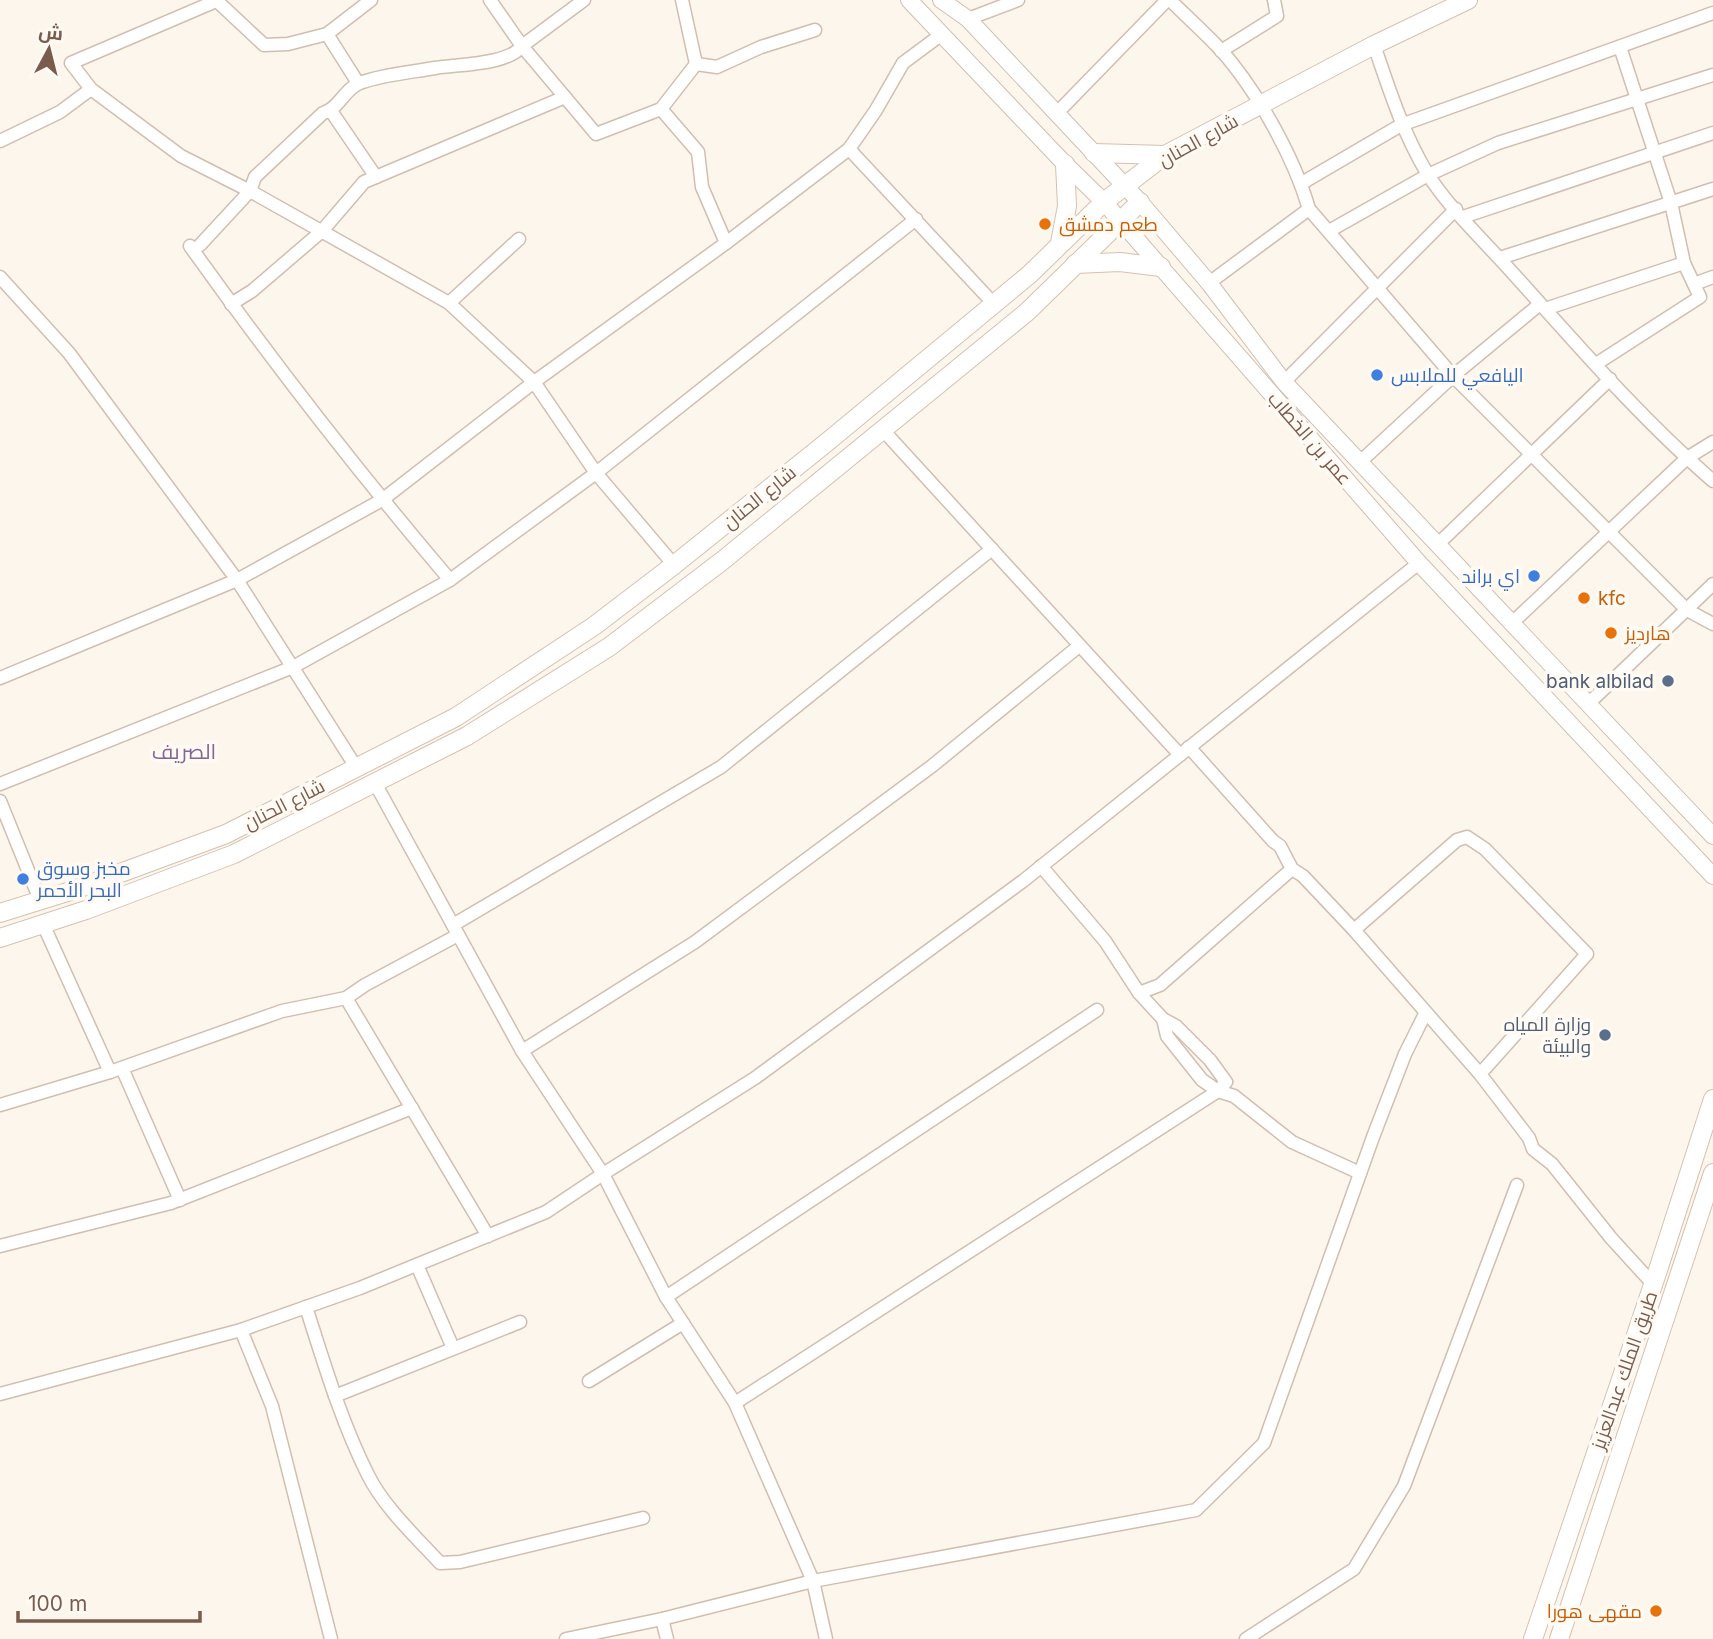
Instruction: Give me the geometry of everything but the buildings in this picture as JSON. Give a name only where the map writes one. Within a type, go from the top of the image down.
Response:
[{"type":"main road","name":"شارع الحنان","points":[[0,913],[226,834],[456,717],[594,626],[674,565],[1030,274],[1104,202],[1164,155],[1374,45],[1468,0]]},
{"type":"main road","points":[[1094,153],[1164,155]]},
{"type":"main road","points":[[1060,243],[1067,206],[1065,164]]},
{"type":"main road","name":"شارع الحنان","points":[[0,938],[86,910],[234,854],[467,737],[609,647],[722,561],[1027,312],[1140,202]]},
{"type":"main road","points":[[1075,264],[1120,262],[1161,267]]},
{"type":"main road","name":"طريق الملك عبدالعزيز","points":[[1533,1639],[1713,1099]]},
{"type":"main road","name":"طريق الملك عبدالعزيز","points":[[1559,1639],[1713,1173]]},
{"type":"street","points":[[370,0],[327,34],[288,44],[264,45],[216,0],[71,63],[91,89],[181,156],[250,191],[449,303],[534,382],[596,474],[674,565]]},
{"type":"street","points":[[490,0],[522,46],[596,134],[661,109],[696,64]]},
{"type":"street","points":[[450,580],[382,500],[231,304],[195,246],[250,191],[255,177],[323,113],[331,111],[358,83],[495,60],[518,52],[522,46],[584,0]]},
{"type":"street","points":[[682,0],[696,64]]},
{"type":"street","name":"عمر بن الخطاب","points":[[909,0],[1120,219],[1419,563],[1713,876]]},
{"type":"street","name":"عمر بن الخطاب","points":[[941,0],[968,19],[1140,202],[1209,283],[1284,382],[1713,836]]},
{"type":"street","points":[[968,19],[1018,0]]},
{"type":"street","points":[[1056,114],[1169,0],[1221,51],[1261,106],[1302,183],[1309,209],[1453,376],[1687,610],[1713,624]]},
{"type":"street","points":[[1221,51],[1277,16],[1274,0]]},
{"type":"street","points":[[1302,183],[1401,125],[1713,13]]},
{"type":"street","points":[[696,64],[717,67],[761,47],[815,30]]},
{"type":"street","points":[[327,34],[358,83]]},
{"type":"street","points":[[0,678],[237,580],[382,500],[534,382],[726,243],[849,149],[876,110],[903,62],[942,34]]},
{"type":"street","points":[[1374,45],[1401,125],[1428,175],[1596,364],[1687,458],[1713,481]]},
{"type":"street","points":[[1596,364],[1700,297],[1684,264],[1671,203],[1619,47]]},
{"type":"street","points":[[1329,232],[1428,175],[1498,143],[1713,75]]},
{"type":"street","points":[[0,141],[60,112],[91,89]]},
{"type":"street","points":[[231,304],[252,291],[322,232],[364,182],[565,97]]},
{"type":"street","points":[[661,109],[698,152],[702,187],[726,243]]},
{"type":"street","points":[[331,111],[376,177]]},
{"type":"street","points":[[1284,382],[1459,213],[1713,133]]},
{"type":"street","points":[[849,149],[993,303]]},
{"type":"street","points":[[1500,258],[1713,189]]},
{"type":"street","points":[[1209,283],[1309,209]]},
{"type":"street","points":[[0,784],[293,667],[450,580],[596,474],[916,219]]},
{"type":"street","points":[[449,303],[519,239]]},
{"type":"street","points":[[1360,462],[1453,376],[1542,306],[1684,264]]},
{"type":"street","points":[[0,277],[69,353],[237,580],[356,767]]},
{"type":"street","points":[[1694,284],[1713,277]]},
{"type":"street","points":[[1438,544],[1610,379]]},
{"type":"street","points":[[882,429],[1079,646],[1280,846],[1292,869],[1303,876],[1354,930],[1480,1074],[1529,1138],[1533,1149],[1552,1164],[1611,1238],[1653,1284]]},
{"type":"street","points":[[1512,623],[1687,458],[1713,442]]},
{"type":"street","points":[[0,1105],[116,1070],[282,1011],[346,998],[721,767],[992,549]]},
{"type":"street","points":[[0,1394],[241,1329],[416,1265],[546,1212],[755,1078],[1041,866],[1419,563]]},
{"type":"street","points":[[1588,704],[1713,584]]},
{"type":"street","points":[[522,1051],[695,942],[932,766],[1079,646]]},
{"type":"street","points":[[375,783],[522,1051],[603,1174],[666,1297],[735,1403],[813,1581],[826,1639]]},
{"type":"street","points":[[0,802],[40,900]]},
{"type":"street","points":[[1354,930],[1457,840],[1467,837],[1485,849],[1587,954],[1480,1074]]},
{"type":"street","points":[[735,1403],[1218,1091],[1226,1082],[1210,1060],[1176,1026],[1163,1019],[1139,993],[1105,941],[1041,866]]},
{"type":"street","points":[[1139,993],[1160,985],[1292,869]]},
{"type":"street","points":[[43,924],[180,1200]]},
{"type":"street","points":[[346,998],[488,1236]]},
{"type":"street","points":[[666,1297],[1097,1010]]},
{"type":"street","points":[[566,1639],[662,1619],[813,1581],[1196,1510],[1264,1443],[1360,1173],[1405,1054],[1425,1014]]},
{"type":"street","points":[[1163,1019],[1167,1035],[1202,1080],[1218,1091],[1234,1096],[1292,1142],[1360,1173]]},
{"type":"street","points":[[0,1246],[180,1200],[412,1108]]},
{"type":"street","points":[[1246,1639],[1354,1570],[1404,1486],[1517,1185]]},
{"type":"street","points":[[416,1265],[453,1348]]},
{"type":"street","points":[[306,1307],[335,1396],[369,1476],[405,1524],[440,1563],[460,1562],[643,1518]]},
{"type":"street","points":[[335,1396],[520,1322]]},
{"type":"street","points":[[589,1381],[683,1322]]},
{"type":"street","points":[[241,1329],[272,1406],[331,1639]]},
{"type":"street","points":[[662,1619],[667,1639]]},
{"type":"place","name":"طعم دمشق","points":[[1045,224]]},
{"type":"place","name":"اليافعي للملابس","points":[[1377,375]]},
{"type":"place","name":"اي براند","points":[[1534,576]]},
{"type":"place","name":"kfc","points":[[1584,598]]},
{"type":"place","name":"هارديز","points":[[1611,633]]},
{"type":"place","name":"bank albilad","points":[[1668,681]]},
{"type":"place","name":"مخبز وسوق البحر الأحمر","points":[[23,879]]},
{"type":"place","name":"وزارة المياه والبيئة","points":[[1605,1035]]},
{"type":"place","name":"مقهى هورا","points":[[1656,1611]]},
{"type":"district","name":"الصريف","points":[[184,752]]}]
